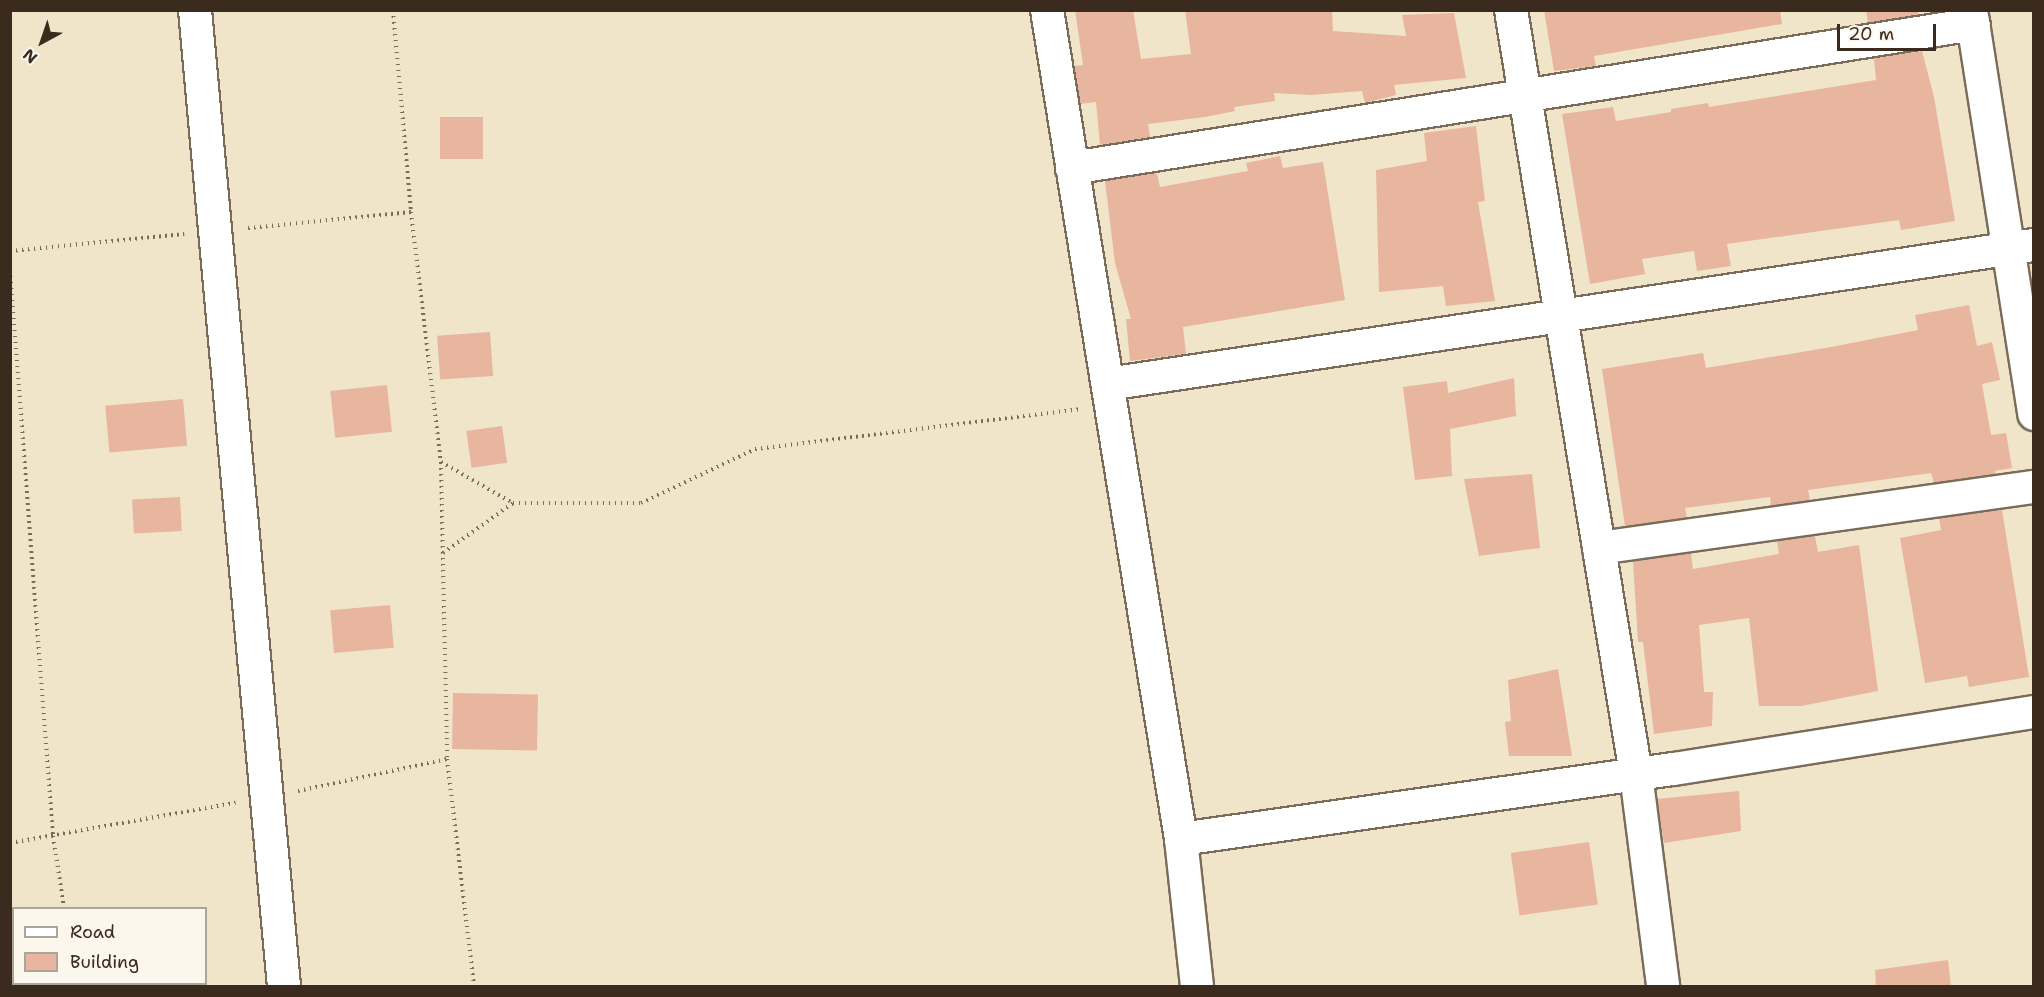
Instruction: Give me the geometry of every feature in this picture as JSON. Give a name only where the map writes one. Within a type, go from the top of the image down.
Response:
[{"type":"street","points":[[195,10],[284,987]]},
{"type":"street","points":[[1047,10],[1181,840],[1197,987]]},
{"type":"street","points":[[1510,10],[1636,774],[1663,987]]},
{"type":"street","points":[[1072,168],[1525,97],[1972,17],[2021,247],[2034,414]]},
{"type":"street","points":[[1109,395],[1560,317],[2021,247]]},
{"type":"street","points":[[1599,548],[2034,487]]},
{"type":"street","points":[[1181,840],[1636,774],[2034,712]]},
{"type":"path","points":[[393,10],[411,212],[441,462],[447,759],[474,987]]},
{"type":"path","points":[[10,270],[53,836],[64,907]]},
{"type":"path","points":[[441,462],[513,503],[641,503],[755,449],[1109,395]]},
{"type":"path","points":[[442,554],[513,503]]},
{"type":"path","points":[[10,843],[267,798],[447,759]]},
{"type":"building","points":[[1075,10],[1133,10],[1141,59],[1191,54],[1185,10],[1332,10],[1333,31],[1406,36],[1402,15],[1454,13],[1466,78],[1394,85],[1396,95],[1365,103],[1362,91],[1311,95],[1274,93],[1275,101],[1234,107],[1235,111],[1205,117],[1148,124],[1150,137],[1100,145],[1096,102],[1080,104],[1074,66],[1083,65]]},
{"type":"building","points":[[1544,10],[1780,10],[1782,24],[1594,56],[1596,66],[1554,71]]},
{"type":"building","points":[[1866,10],[1918,10],[1918,15],[1868,23]]},
{"type":"building","points":[[1922,51],[1934,97],[1955,221],[1901,230],[1899,220],[1727,244],[1731,266],[1697,271],[1694,251],[1642,259],[1645,274],[1590,284],[1562,114],[1613,107],[1616,121],[1708,103],[1709,107],[1876,80],[1874,58]]},
{"type":"building","points":[[440,117],[483,117],[483,159],[440,159]]},
{"type":"building","points":[[1476,126],[1485,201],[1478,202],[1495,301],[1446,306],[1443,286],[1379,292],[1376,170],[1427,161],[1424,133]]},
{"type":"building","points":[[1280,156],[1283,168],[1323,162],[1345,300],[1183,327],[1186,354],[1130,361],[1126,319],[1131,319],[1115,263],[1105,181],[1154,173],[1157,174],[1160,187],[1248,171],[1246,163]]},
{"type":"building","points":[[1969,305],[1977,346],[1992,342],[2000,380],[1982,384],[1991,435],[2006,433],[2012,468],[1995,471],[1996,474],[1934,483],[1931,473],[1808,490],[1810,500],[1771,506],[1770,497],[1685,508],[1687,518],[1625,526],[1602,369],[1703,353],[1706,368],[1831,347],[1918,330],[1915,315]]},
{"type":"building","points":[[490,332],[493,376],[440,380],[437,336]]},
{"type":"building","points":[[1514,378],[1516,416],[1450,429],[1452,476],[1415,480],[1403,387],[1447,381],[1448,393]]},
{"type":"building","points":[[387,385],[392,432],[335,438],[330,391]]},
{"type":"building","points":[[183,399],[187,446],[109,453],[105,406]]},
{"type":"building","points":[[502,426],[507,463],[471,468],[466,431]]},
{"type":"building","points":[[1532,474],[1540,548],[1479,556],[1464,479]]},
{"type":"building","points":[[180,497],[182,531],[134,533],[132,500]]},
{"type":"building","points":[[2002,510],[2029,677],[1969,687],[1967,676],[1925,683],[1900,538],[1941,530],[1939,518]]},
{"type":"building","points":[[1815,536],[1818,552],[1859,545],[1878,691],[1801,706],[1759,706],[1749,618],[1699,625],[1704,692],[1713,692],[1712,726],[1654,734],[1643,642],[1638,642],[1633,561],[1691,553],[1693,569],[1779,554],[1777,541]]},
{"type":"building","points":[[390,605],[394,648],[334,653],[330,610]]},
{"type":"building","points":[[1558,669],[1572,756],[1509,756],[1505,722],[1511,721],[1508,680]]},
{"type":"building","points":[[453,693],[538,694],[537,750],[452,749]]},
{"type":"building","points":[[1739,791],[1741,831],[1664,843],[1657,799]]},
{"type":"building","points":[[1589,842],[1598,904],[1520,915],[1511,853]]},
{"type":"building","points":[[1948,960],[1951,987],[1876,987],[1875,970]]}]
